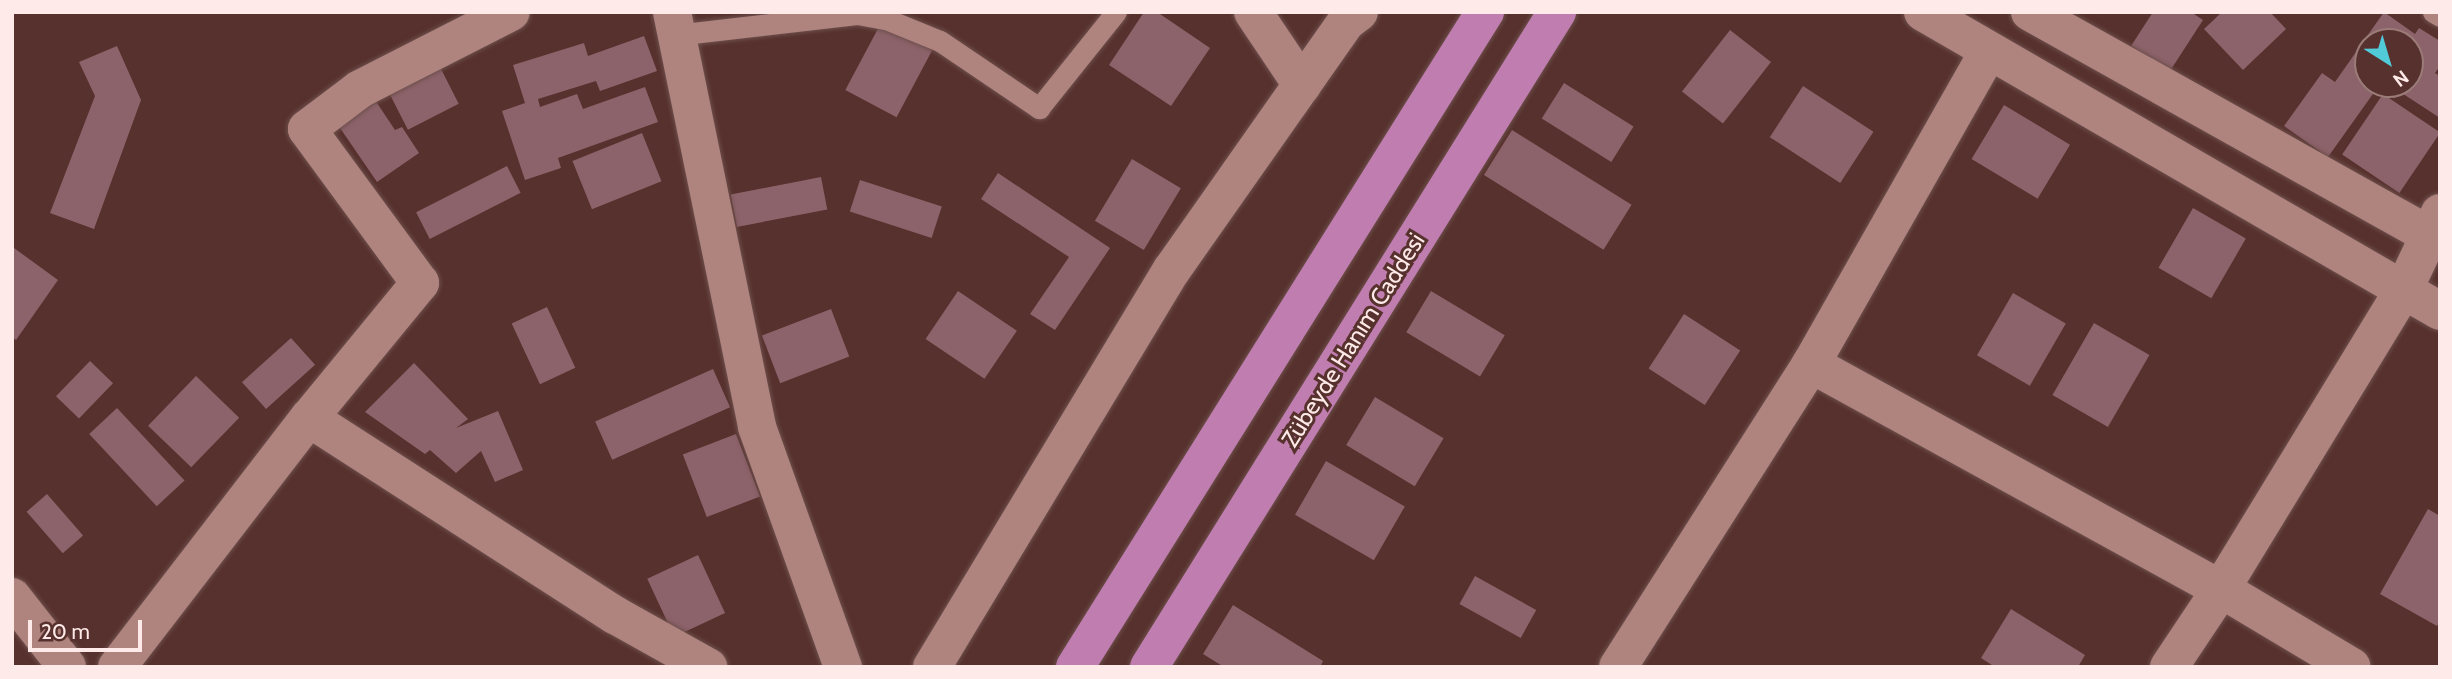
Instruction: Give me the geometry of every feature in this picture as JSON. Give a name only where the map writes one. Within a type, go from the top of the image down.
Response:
[{"type":"main road","points":[[1076,667],[1485,12]]},
{"type":"main road","name":"Zübeyde Hanım Caddesi","points":[[1149,667],[1557,12]]},
{"type":"street","points":[[117,667],[309,418],[420,283],[307,129],[359,89],[511,12]]},
{"type":"street","points":[[1252,12],[1302,85]]},
{"type":"street","points":[[932,667],[1171,271],[1347,21],[1359,12]]},
{"type":"street","points":[[1923,12],[2440,311]]},
{"type":"street","points":[[2030,12],[2436,230],[2221,589],[2169,667]]},
{"type":"street","points":[[674,24],[757,427],[843,667]]},
{"type":"street","points":[[1618,667],[1811,364],[1990,51]]},
{"type":"street","points":[[1811,364],[2221,589],[2352,667]]},
{"type":"street","points":[[309,418],[615,615],[708,667]]},
{"type":"street","points":[[12,597],[67,667]]},
{"type":"lane","points":[[674,24],[857,14],[886,19],[940,41],[1039,108],[1116,12]]},
{"type":"lane","points":[[2433,12],[2440,16]]},
{"type":"building","points":[[1144,12],[1157,12],[1210,48],[1171,106],[1109,65]]},
{"type":"building","points":[[2153,12],[2191,12],[2203,20],[2170,71],[2131,46]]},
{"type":"building","points":[[2222,12],[2270,12],[2286,29],[2243,70],[2204,29]]},
{"type":"building","points":[[2384,12],[2407,28],[2373,28]]},
{"type":"building","points":[[881,23],[932,50],[897,117],[845,90]]},
{"type":"building","points":[[1730,30],[1771,62],[1723,123],[1682,91]]},
{"type":"building","points":[[2424,31],[2440,41],[2440,66],[2435,73],[2440,76],[2440,118],[2409,98],[2424,98]]},
{"type":"building","points":[[644,36],[657,71],[600,91],[596,81],[538,99],[540,107],[577,94],[583,109],[645,87],[658,122],[558,158],[561,168],[525,180],[502,111],[525,103],[513,65],[584,43],[588,56]]},
{"type":"building","points":[[117,46],[141,100],[94,229],[50,213],[95,96],[79,62]]},
{"type":"building","points":[[2354,55],[2354,98],[2370,98],[2328,157],[2284,126],[2322,73],[2335,82]]},
{"type":"building","points":[[441,69],[459,104],[408,130],[390,95]]},
{"type":"building","points":[[1564,83],[1634,126],[1611,162],[1542,119]]},
{"type":"building","points":[[1803,86],[1873,132],[1840,183],[1770,137]]},
{"type":"building","points":[[2380,98],[2389,98],[2440,132],[2399,193],[2342,155]]},
{"type":"building","points":[[375,100],[395,130],[402,127],[419,153],[377,182],[338,125]]},
{"type":"building","points":[[2004,105],[2070,145],[2038,199],[1972,159]]},
{"type":"building","points":[[1512,130],[1632,205],[1603,250],[1484,175]]},
{"type":"building","points":[[642,133],[661,181],[592,209],[572,161]]},
{"type":"building","points":[[1132,159],[1181,188],[1144,250],[1095,221]]},
{"type":"building","points":[[507,166],[521,193],[430,239],[416,212]]},
{"type":"building","points":[[998,173],[1110,248],[1055,330],[1030,314],[1069,257],[981,199]]},
{"type":"building","points":[[821,177],[827,209],[737,227],[731,195]]},
{"type":"building","points":[[860,180],[942,207],[932,238],[850,211]]},
{"type":"building","points":[[2193,208],[2246,238],[2211,298],[2158,268]]},
{"type":"building","points":[[14,248],[58,280],[16,340],[12,337]]},
{"type":"building","points":[[958,291],[1017,331],[984,379],[926,339]]},
{"type":"building","points":[[1431,291],[1505,335],[1480,376],[1406,332]]},
{"type":"building","points":[[2013,293],[2066,323],[2030,386],[1977,355]]},
{"type":"building","points":[[547,307],[575,368],[540,384],[512,323]]},
{"type":"building","points":[[831,309],[849,357],[780,383],[762,336]]},
{"type":"building","points":[[1684,314],[1740,350],[1705,405],[1649,369]]},
{"type":"building","points":[[2094,323],[2149,355],[2108,427],[2052,395]]},
{"type":"building","points":[[291,338],[315,365],[266,409],[242,382]]},
{"type":"building","points":[[90,361],[113,383],[79,418],[56,396]]},
{"type":"building","points":[[414,363],[468,419],[456,428],[498,411],[523,470],[495,482],[481,451],[456,473],[430,450],[425,454],[365,412]]},
{"type":"building","points":[[713,369],[730,407],[612,460],[595,421]]},
{"type":"building","points":[[196,376],[239,418],[191,467],[148,426]]},
{"type":"building","points":[[1375,397],[1444,438],[1415,486],[1346,445]]},
{"type":"building","points":[[117,408],[185,480],[157,506],[89,434]]},
{"type":"building","points":[[736,434],[760,497],[707,517],[683,454]]},
{"type":"building","points":[[1326,461],[1405,507],[1374,560],[1295,515]]},
{"type":"building","points":[[47,494],[83,536],[63,553],[27,512]]},
{"type":"building","points":[[2428,509],[2440,516],[2440,621],[2437,626],[2380,594]]},
{"type":"building","points":[[698,555],[725,613],[674,637],[647,579]]},
{"type":"building","points":[[1475,576],[1536,610],[1521,638],[1459,604]]},
{"type":"building","points":[[1233,605],[1323,661],[1320,667],[1224,667],[1203,654]]},
{"type":"building","points":[[2011,609],[2085,655],[2078,667],[1995,667],[1981,658]]}]
